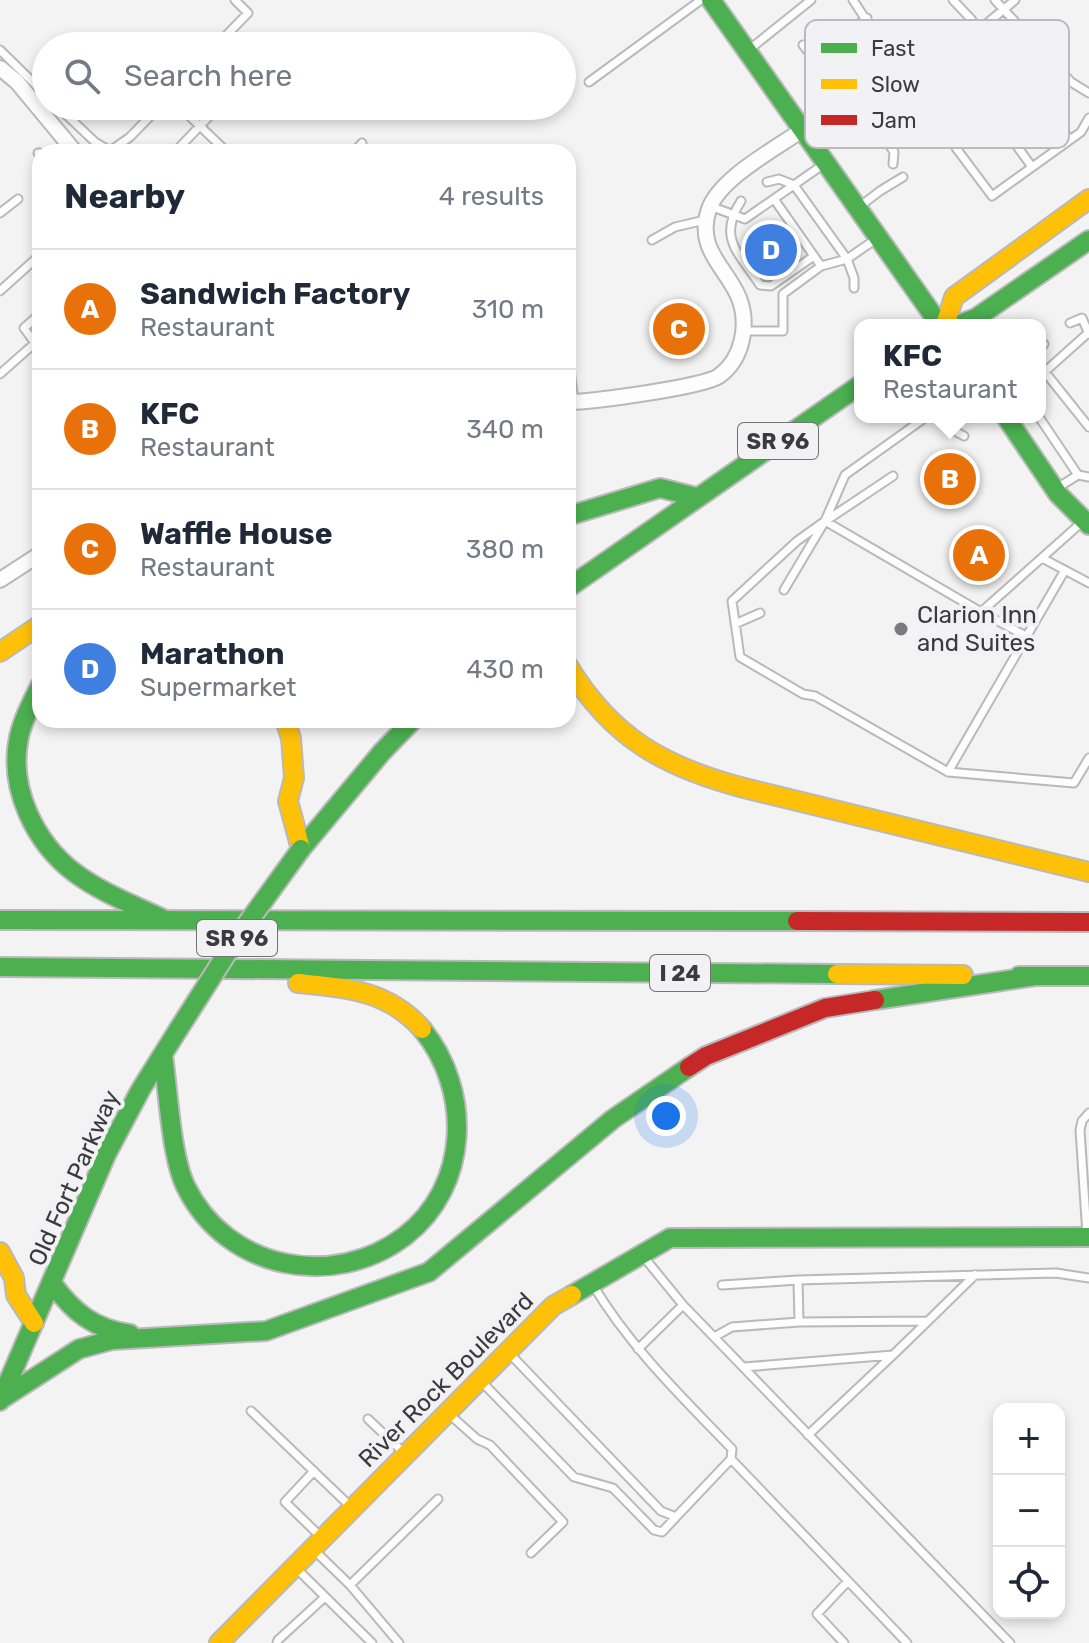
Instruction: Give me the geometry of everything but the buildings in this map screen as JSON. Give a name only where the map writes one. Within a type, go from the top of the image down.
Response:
[{"type":"main road","points":[[711,0],[805,134]]},
{"type":"main road","points":[[815,148],[938,319]]},
{"type":"main road","points":[[945,319],[954,297],[1089,199]]},
{"type":"main road","points":[[973,319],[1089,240]]},
{"type":"main road","name":"SR 96","points":[[576,582],[854,389]]},
{"type":"main road","points":[[1010,423],[1055,489],[1087,520]]},
{"type":"main road","points":[[576,514],[660,488],[696,497]]},
{"type":"main road","points":[[0,652],[32,630]]},
{"type":"main road","points":[[576,678],[597,708],[615,726],[671,764],[734,784],[1089,872]]},
{"type":"main road","points":[[32,702],[17,748],[19,785],[27,817],[46,846],[75,874],[169,922]]},
{"type":"main road","points":[[288,728],[294,778],[288,801],[301,849]]},
{"type":"main road","name":"Old Fort Parkway","points":[[0,1400],[107,1153],[141,1089],[238,936],[301,849],[405,728]]},
{"type":"main road","name":"I 24","points":[[0,920],[1089,922]]},
{"type":"main road","name":"I 24","points":[[0,967],[1089,976]]},
{"type":"main road","points":[[163,1055],[176,1158],[185,1186],[203,1214],[227,1238],[259,1258],[290,1267],[325,1267],[363,1260],[393,1244],[421,1223],[451,1173],[460,1139],[459,1113],[448,1067],[428,1034],[401,1008],[380,996],[347,987],[297,983],[271,969]]},
{"type":"main road","points":[[0,1400],[79,1349],[112,1340],[266,1331],[429,1272],[613,1119],[706,1056],[825,1008],[1035,976]]},
{"type":"main road","name":"River Rock Boulevard","points":[[219,1643],[553,1306],[670,1238],[1088,1237]]},
{"type":"main road","points":[[0,1252],[14,1278],[16,1295],[34,1323]]},
{"type":"main road","points":[[52,1283],[84,1321],[116,1333],[163,1336]]},
{"type":"street","points":[[0,68],[32,100]]},
{"type":"street","points":[[48,120],[68,144]]},
{"type":"street","points":[[576,401],[682,387],[718,377],[732,363],[745,331],[739,298],[713,259],[707,234],[709,212],[728,183],[802,130]]},
{"type":"street","points":[[0,580],[32,559]]},
{"type":"lane","points":[[230,32],[248,13],[235,0]]},
{"type":"lane","points":[[589,82],[701,0]]},
{"type":"lane","points":[[747,51],[811,0]]},
{"type":"lane","points":[[853,0],[867,18],[864,20]]},
{"type":"lane","points":[[953,0],[970,20]]},
{"type":"lane","points":[[995,0],[1013,20]]},
{"type":"lane","points":[[990,20],[1015,0]]},
{"type":"lane","points":[[0,50],[32,81]]},
{"type":"lane","points":[[1069,80],[1089,93]]},
{"type":"lane","points":[[1070,139],[1081,132],[1089,118]]},
{"type":"lane","points":[[72,120],[98,144]]},
{"type":"lane","points":[[120,144],[146,120]]},
{"type":"lane","points":[[194,120],[219,144]]},
{"type":"lane","points":[[183,144],[206,120]]},
{"type":"lane","points":[[891,148],[893,164]]},
{"type":"lane","points":[[956,148],[992,196],[1058,148]]},
{"type":"lane","points":[[1018,148],[1032,167]]},
{"type":"lane","points":[[652,240],[709,212],[745,219],[825,163]]},
{"type":"lane","points":[[858,209],[903,177]]},
{"type":"lane","points":[[767,182],[779,179],[794,185],[847,259],[854,288]]},
{"type":"lane","points":[[0,213],[18,199]]},
{"type":"lane","points":[[774,199],[811,245],[821,266]]},
{"type":"lane","points":[[741,201],[731,216],[729,239],[760,285],[771,286],[814,256]]},
{"type":"lane","points":[[745,331],[783,331],[783,294],[821,266],[847,259],[878,237]]},
{"type":"lane","points":[[0,291],[32,262]]},
{"type":"lane","points":[[1046,371],[1089,334],[1082,318],[1070,323]]},
{"type":"lane","points":[[32,321],[24,328],[32,339]]},
{"type":"lane","points":[[0,374],[32,346]]},
{"type":"lane","points":[[1046,379],[1089,427]]},
{"type":"lane","points":[[784,590],[825,521],[845,475],[918,423]]},
{"type":"lane","points":[[1043,423],[1078,475]]},
{"type":"lane","points":[[951,429],[964,436]]},
{"type":"lane","points":[[1055,489],[1078,475],[1089,477]]},
{"type":"lane","points":[[893,476],[797,541],[732,601],[740,657],[948,772],[1074,783],[1089,758]]},
{"type":"lane","points":[[981,612],[1087,520]]},
{"type":"lane","points":[[825,521],[1026,636]]},
{"type":"lane","points":[[1042,558],[1089,583]]},
{"type":"lane","points":[[948,772],[1065,570]]},
{"type":"lane","points":[[735,624],[760,613]]},
{"type":"lane","points":[[1088,1237],[1080,1130],[1082,1121],[1089,1113]]},
{"type":"lane","points":[[642,1254],[683,1305],[1010,1643]]},
{"type":"lane","points":[[722,1285],[976,1274],[1056,1273],[1089,1278]]},
{"type":"lane","points":[[808,1435],[976,1274]]},
{"type":"lane","points":[[798,1280],[799,1322]]},
{"type":"lane","points":[[479,1380],[574,1477],[613,1488],[654,1530],[662,1532],[731,1459],[732,1449],[614,1321],[592,1283]]},
{"type":"lane","points":[[638,1349],[683,1305]]},
{"type":"lane","points":[[714,1337],[732,1327],[799,1322],[928,1321]]},
{"type":"lane","points":[[507,1352],[661,1511],[676,1517]]},
{"type":"lane","points":[[744,1367],[893,1355]]},
{"type":"lane","points":[[251,1411],[352,1508]]},
{"type":"lane","points":[[447,1413],[477,1439],[490,1445],[563,1522],[531,1553]]},
{"type":"lane","points":[[368,1419],[405,1455]]},
{"type":"lane","points":[[731,1459],[907,1643]]},
{"type":"lane","points":[[314,1471],[285,1502],[399,1643]]},
{"type":"lane","points":[[350,1585],[438,1499]]},
{"type":"lane","points":[[295,1567],[372,1643]]},
{"type":"lane","points":[[844,1643],[817,1614],[848,1581]]},
{"type":"lane","points":[[277,1643],[325,1597]]},
{"type":"lane","points":[[829,1643],[835,1635]]},
{"type":"traffic: fast","points":[[711,0],[805,133]]},
{"type":"traffic: fast","points":[[815,148],[936,319]]},
{"type":"traffic: fast","points":[[973,319],[1089,240]]},
{"type":"traffic: fast","points":[[576,582],[854,389]]},
{"type":"traffic: fast","points":[[1010,423],[1058,494],[1089,525]]},
{"type":"traffic: fast","points":[[576,514],[660,488],[696,497]]},
{"type":"traffic: fast","points":[[32,703],[19,737],[17,776],[21,795],[37,830],[61,861],[75,873],[107,893],[163,919]]},
{"type":"traffic: fast","points":[[301,849],[405,728]]},
{"type":"traffic: fast","points":[[178,1030],[238,936],[301,849]]},
{"type":"traffic: fast","points":[[0,920],[797,921]]},
{"type":"traffic: fast","points":[[0,967],[837,974]]},
{"type":"traffic: fast","points":[[1019,976],[1089,976]]},
{"type":"traffic: fast","points":[[875,1000],[1035,976]]},
{"type":"traffic: fast","points":[[163,1055],[177,1159],[186,1187],[204,1215],[227,1237],[254,1253],[284,1263],[315,1266],[346,1263],[377,1253],[405,1236],[426,1215],[442,1191],[452,1165],[457,1137],[456,1108],[450,1080],[438,1053],[422,1029]]},
{"type":"traffic: fast","points":[[0,1401],[107,1153],[141,1089],[178,1030]]},
{"type":"traffic: fast","points":[[0,1400],[79,1349],[112,1340],[266,1331],[429,1272],[613,1119],[689,1067]]},
{"type":"traffic: fast","points":[[572,1295],[670,1238],[1089,1237]]},
{"type":"traffic: fast","points":[[52,1283],[85,1318],[117,1332],[130,1334]]},
{"type":"traffic: slow","points":[[947,319],[954,297],[1089,199]]},
{"type":"traffic: slow","points":[[0,652],[32,630]]},
{"type":"traffic: slow","points":[[576,678],[603,712],[642,746],[715,780],[1089,872]]},
{"type":"traffic: slow","points":[[288,728],[294,778],[288,801],[301,849]]},
{"type":"traffic: slow","points":[[837,974],[963,975]]},
{"type":"traffic: slow","points":[[298,983],[365,993],[395,1006],[422,1029]]},
{"type":"traffic: slow","points":[[0,1252],[14,1278],[16,1295],[34,1323]]},
{"type":"traffic: slow","points":[[219,1643],[553,1306],[572,1295]]},
{"type":"traffic: jam","points":[[797,921],[1089,922]]},
{"type":"traffic: jam","points":[[689,1067],[706,1056],[825,1008],[875,1000]]},
{"type":"place","name":"Marathon","points":[[771,250]]},
{"type":"place","name":"Waffle House","points":[[679,329]]},
{"type":"place","name":"KFC","points":[[950,479]]},
{"type":"place","name":"Sandwich Factory","points":[[979,555]]},
{"type":"place","name":"Clarion Inn and Suites","points":[[901,629]]}]
